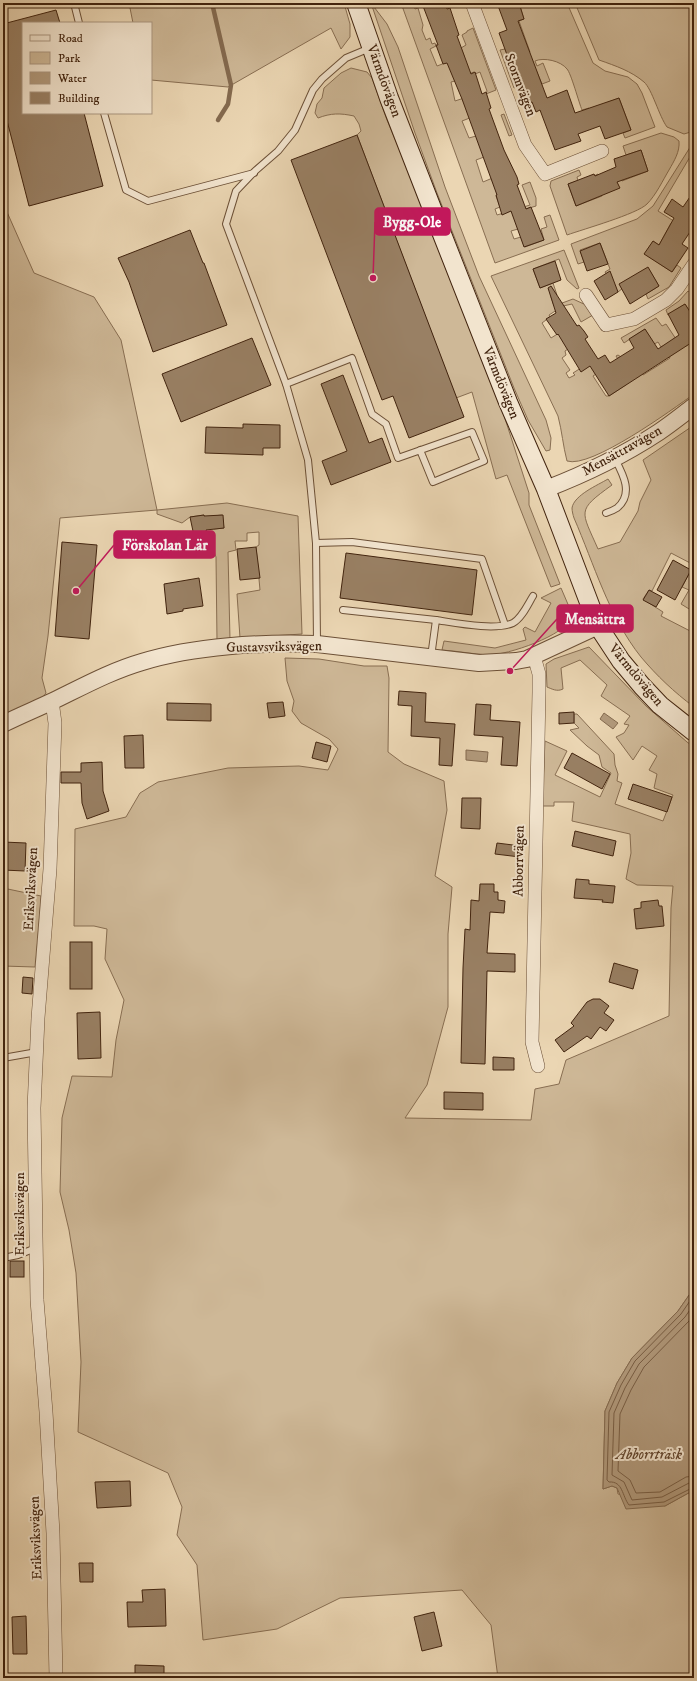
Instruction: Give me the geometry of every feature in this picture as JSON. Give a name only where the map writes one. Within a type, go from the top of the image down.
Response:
[{"type":"main road","name":"Värmdövägen","points":[[356,3],[392,105],[508,402],[546,489],[598,626],[621,661],[642,686],[660,705],[694,732]]},
{"type":"street","name":"Stormvägen","points":[[472,3],[525,145],[546,174],[602,151]]},
{"type":"street","points":[[586,295],[606,325],[634,319],[666,300],[677,289],[694,264]]},
{"type":"street","name":"Mensättravägen","points":[[546,489],[615,458],[660,432],[694,406]]},
{"type":"street","name":"Gustavsviksvägen","points":[[3,724],[107,675],[156,658],[261,644],[317,644],[430,658],[492,663],[516,661],[534,656],[598,626]]},
{"type":"street","name":"Abborrvägen","points":[[534,656],[539,674],[539,692],[532,1042],[538,1066]]},
{"type":"street","name":"Eriksviksvägen","points":[[52,701],[55,723],[50,868],[34,1108],[37,1300],[46,1412],[53,1532],[56,1678]]},
{"type":"lane","points":[[74,3],[79,22]]},
{"type":"lane","points":[[317,644],[316,543],[308,460],[286,384],[226,224],[236,192],[254,172],[278,151],[295,130],[306,102],[322,79],[346,58],[372,47]]},
{"type":"lane","points":[[104,114],[126,190],[148,201],[254,172]]},
{"type":"lane","points":[[286,384],[352,358],[372,414],[386,424],[398,458],[420,450],[472,432],[484,461],[433,482],[420,450]]},
{"type":"lane","points":[[606,513],[617,508],[623,500],[626,491],[625,480],[615,458]]},
{"type":"lane","points":[[316,543],[352,542],[482,559],[505,625]]},
{"type":"lane","points":[[342,610],[486,627],[514,623],[523,614],[533,596]]},
{"type":"lane","points":[[430,658],[436,620]]},
{"type":"lane","points":[[3,1058],[37,1052]]},
{"type":"lane","points":[[3,1258],[18,1255],[36,1248]]},
{"type":"green space","points":[[129,3],[344,3],[350,24],[350,37],[341,49],[331,28],[228,87],[152,80],[152,22],[133,22]]},
{"type":"green space","points":[[371,3],[387,24],[398,47],[445,187],[479,276],[546,420],[551,438],[550,450],[546,451],[528,420],[514,388],[437,193]]},
{"type":"green space","points":[[401,3],[413,3],[415,9],[418,8],[423,25],[422,30],[426,40],[430,38],[432,44],[435,43],[436,46],[430,49],[437,66],[464,56],[461,48],[466,45],[462,35],[473,28],[496,90],[486,94],[487,91],[480,72],[475,74],[474,72],[451,82],[455,101],[473,95],[480,114],[462,121],[469,138],[476,136],[492,154],[476,160],[483,182],[495,177],[509,191],[496,196],[500,207],[495,209],[497,215],[530,205],[522,185],[530,182],[536,198],[536,206],[519,211],[518,229],[511,231],[514,239],[521,237],[525,247],[544,240],[541,229],[547,227],[544,217],[550,215],[559,240],[495,263]]},
{"type":"green space","points":[[528,3],[567,3],[593,63],[605,71],[628,77],[637,84],[655,127],[625,138],[623,133],[631,130],[619,98],[606,103],[593,119],[589,108],[582,110],[571,76],[567,69],[561,64],[552,60],[543,59],[535,61],[537,66],[543,63],[550,81],[542,84],[536,70],[515,78],[518,86],[514,88],[500,50],[505,49],[530,52],[519,21],[524,19],[520,6]]},
{"type":"green space","points":[[575,3],[694,3],[694,131],[684,134],[667,127],[650,90],[644,82],[629,72],[599,60]]},
{"type":"green space","points":[[351,68],[367,72],[372,78],[387,120],[440,246],[498,397],[529,493],[529,505],[560,584],[551,587],[507,475],[496,479],[472,392],[456,398],[357,135],[361,131],[359,124],[354,116],[336,114],[318,118],[315,113],[317,104],[322,98],[324,88],[341,73]]},
{"type":"green space","points":[[504,114],[512,135],[509,136],[501,115]]},
{"type":"green space","points":[[661,133],[674,137],[679,141],[679,149],[675,160],[662,183],[647,204],[622,217],[567,235],[550,186],[551,181],[579,170],[581,175],[577,177],[578,181],[568,184],[576,206],[602,196],[594,176],[598,174],[606,193],[619,188],[613,170],[617,168],[622,181],[648,171],[641,150],[626,155],[623,146]]},
{"type":"green space","points":[[694,141],[694,150],[658,211],[694,234],[694,237],[671,223],[659,245],[653,241],[645,254],[672,272],[677,265],[681,268],[669,287],[648,299],[646,294],[659,286],[648,268],[618,292],[605,272],[610,269],[600,243],[580,250],[584,262],[578,264],[571,244],[637,219],[653,206]]},
{"type":"green space","points":[[3,203],[34,273],[94,297],[121,340],[157,510],[60,518],[48,636],[42,678],[46,693],[43,697],[3,717]]},
{"type":"green space","points":[[564,250],[579,288],[577,289],[567,280],[559,259],[533,269],[540,288],[553,283],[557,295],[551,297],[554,306],[573,299],[586,305],[593,315],[581,322],[572,304],[563,306],[549,315],[550,317],[542,323],[551,338],[575,323],[577,326],[571,347],[565,351],[566,355],[562,358],[570,370],[566,373],[569,378],[575,375],[573,373],[592,361],[599,372],[593,376],[606,396],[609,396],[627,384],[621,374],[625,371],[616,356],[618,355],[638,368],[643,375],[670,358],[663,346],[661,347],[658,342],[645,349],[649,336],[645,329],[624,343],[621,338],[656,318],[662,326],[666,324],[678,342],[682,340],[686,346],[694,341],[694,394],[632,436],[594,456],[578,461],[567,461],[558,416],[491,276]]},
{"type":"green space","points":[[688,291],[694,295],[694,318],[685,304],[668,315],[666,310],[679,301]]},
{"type":"green space","points":[[694,425],[694,529],[691,535],[694,537],[694,565],[671,553],[652,591],[649,590],[643,599],[663,612],[661,616],[694,633],[694,707],[673,690],[641,657],[620,625],[603,590],[574,518],[572,508],[577,499],[593,487],[608,479],[612,485],[592,500],[587,506],[585,518],[598,549],[620,542],[638,511],[640,502],[651,480],[643,460]]},
{"type":"green space","points":[[227,503],[298,516],[302,634],[240,638],[237,594],[260,590],[256,547],[259,545],[259,532],[247,533],[247,541],[235,541],[236,550],[228,552],[230,640],[217,641],[216,557],[207,534],[204,515],[190,517],[182,523],[157,514],[157,510]],"holes":[[[222,515],[224,528],[214,529],[213,516]]]},
{"type":"green space","points":[[694,565],[694,612],[681,604],[689,590],[682,587]]},
{"type":"green space","points":[[561,588],[573,616],[559,631],[548,637],[522,648],[497,654],[488,655],[442,650],[444,641],[495,648],[526,640],[523,629],[525,627],[535,632],[551,603],[541,598]]},
{"type":"green space","points":[[589,647],[646,706],[694,747],[694,1288],[678,1311],[632,1358],[617,1383],[605,1411],[603,1489],[612,1486],[617,1488],[618,1494],[665,1506],[694,1490],[694,1678],[498,1678],[491,1625],[462,1590],[340,1598],[277,1629],[203,1640],[197,1565],[177,1535],[182,1507],[168,1473],[78,1432],[81,1362],[76,1273],[69,1230],[60,1192],[62,1118],[72,1076],[112,1077],[116,1040],[124,1000],[105,959],[107,929],[94,926],[74,926],[75,829],[126,817],[140,793],[158,782],[228,768],[299,766],[328,770],[338,749],[329,739],[301,723],[292,711],[294,701],[287,681],[285,658],[319,659],[364,666],[387,666],[389,678],[388,752],[404,764],[444,781],[447,810],[435,876],[452,887],[448,934],[448,1007],[427,1085],[405,1118],[531,1120],[535,1089],[559,1084],[566,1060],[669,1016],[671,908],[673,886],[637,885],[626,879],[631,853],[630,834],[572,821],[574,802],[554,802],[554,806],[542,806],[545,741],[567,751],[555,775],[600,797],[611,773],[602,767],[599,755],[570,730],[579,728],[574,723],[574,714],[577,714],[614,754],[618,774],[617,781],[622,783],[615,804],[663,821],[673,795],[654,788],[657,774],[649,770],[657,756],[642,746],[633,760],[616,737],[624,733],[629,725],[624,724],[630,716],[601,696],[607,685],[580,660],[561,668],[563,689],[557,690],[547,687],[546,664],[554,659]]},
{"type":"green space","points":[[3,888],[41,896],[35,967],[3,966]]},
{"type":"water","points":[[604,713],[618,723],[613,729],[600,719]]},
{"type":"water","points":[[466,750],[488,752],[487,762],[466,760]]},
{"type":"water","name":"Abborrträsk","points":[[694,1288],[694,1490],[665,1506],[626,1509],[617,1488],[612,1486],[603,1489],[605,1411],[617,1383],[632,1358],[678,1311]]},
{"type":"building","points":[[432,3],[445,3],[447,9],[450,8],[459,35],[457,36],[471,74],[475,72],[482,94],[486,92],[491,108],[489,109],[504,150],[517,177],[519,184],[517,185],[526,209],[531,207],[544,240],[524,247],[511,211],[502,215],[497,195],[462,99],[447,63],[443,64],[436,45],[438,45],[423,6]]},
{"type":"building","points":[[497,3],[519,3],[524,19],[518,21],[547,98],[567,90],[575,113],[619,98],[631,130],[605,139],[600,126],[578,134],[581,141],[555,150],[540,110],[536,112],[532,102],[525,104],[499,33],[507,30]]},
{"type":"building","points":[[56,10],[60,22],[22,22],[22,114],[84,114],[103,186],[29,206],[3,105],[3,24]]},
{"type":"building","points":[[357,135],[464,417],[409,438],[393,396],[382,400],[291,160]]},
{"type":"building","points":[[641,150],[648,171],[617,182],[620,188],[576,206],[568,184],[594,174],[595,176],[616,167],[614,159]]},
{"type":"building","points":[[694,191],[694,226],[682,244],[688,248],[672,272],[644,254],[653,241],[659,245],[674,218],[664,212],[672,199],[683,207]]},
{"type":"building","points":[[190,230],[227,325],[153,352],[129,282],[118,258]]},
{"type":"building","points":[[600,243],[608,264],[587,271],[580,251]]},
{"type":"building","points":[[555,261],[561,280],[540,288],[533,269]]},
{"type":"building","points":[[648,267],[659,286],[630,304],[619,284]]},
{"type":"building","points":[[610,271],[618,292],[605,300],[594,281]]},
{"type":"building","points":[[551,286],[577,326],[579,325],[588,337],[585,339],[598,359],[605,355],[610,363],[634,348],[629,339],[645,329],[658,349],[679,335],[668,314],[685,304],[694,318],[694,341],[609,396],[590,366],[581,372],[558,334],[557,335],[546,319],[556,313],[548,288]]},
{"type":"building","points":[[252,338],[271,385],[181,422],[162,374]]},
{"type":"building","points":[[343,375],[369,443],[382,438],[391,462],[331,485],[322,461],[347,451],[321,384]]},
{"type":"building","points":[[243,424],[280,425],[280,448],[263,448],[263,455],[205,453],[206,427],[243,428]]},
{"type":"building","points":[[223,515],[224,528],[206,530],[207,534],[194,536],[190,517]]},
{"type":"building","points":[[62,542],[97,545],[89,639],[55,636]]},
{"type":"building","points":[[256,547],[260,578],[240,580],[237,549]]},
{"type":"building","points":[[346,553],[477,570],[472,615],[340,598]]},
{"type":"building","points":[[673,560],[691,570],[675,600],[657,590]]},
{"type":"building","points":[[199,578],[203,606],[183,609],[183,611],[167,614],[164,584]]},
{"type":"building","points":[[649,590],[662,597],[656,607],[643,600]]},
{"type":"building","points":[[399,691],[426,693],[425,722],[455,724],[452,766],[439,765],[440,738],[411,736],[412,706],[398,705]]},
{"type":"building","points":[[283,702],[285,716],[269,718],[267,703]]},
{"type":"building","points":[[167,703],[211,704],[211,721],[167,720]]},
{"type":"building","points":[[476,704],[491,705],[490,720],[520,722],[517,766],[501,765],[503,737],[474,735]]},
{"type":"building","points":[[574,712],[574,723],[559,724],[559,713]]},
{"type":"building","points":[[143,735],[144,768],[125,768],[124,736]]},
{"type":"building","points":[[316,742],[331,746],[327,762],[312,758]]},
{"type":"building","points":[[572,753],[610,774],[602,789],[564,768]]},
{"type":"building","points":[[102,762],[103,791],[109,811],[87,819],[82,803],[81,783],[61,783],[61,772],[81,772],[81,763]]},
{"type":"building","points":[[633,784],[672,797],[667,812],[628,799]]},
{"type":"building","points":[[462,798],[481,798],[480,829],[461,828]]},
{"type":"building","points":[[575,831],[616,841],[613,856],[572,846]]},
{"type":"building","points":[[3,842],[26,843],[25,871],[3,870]]},
{"type":"building","points":[[497,843],[521,846],[520,857],[495,854]]},
{"type":"building","points":[[576,879],[589,880],[589,884],[615,886],[613,903],[602,902],[603,900],[574,898]]},
{"type":"building","points":[[480,884],[494,884],[494,892],[498,892],[498,900],[505,901],[504,913],[490,912],[487,953],[515,954],[515,972],[487,971],[485,1064],[461,1063],[465,929],[470,930],[471,900],[479,901]]},
{"type":"building","points":[[658,900],[659,906],[662,906],[664,926],[636,929],[634,909],[641,908],[641,902]]},
{"type":"building","points":[[70,942],[92,942],[92,989],[70,989]]},
{"type":"building","points":[[614,963],[638,970],[633,989],[609,982]]},
{"type":"building","points":[[23,977],[33,978],[32,994],[22,993]]},
{"type":"building","points":[[593,999],[600,999],[609,1006],[604,1013],[614,1020],[606,1031],[600,1027],[591,1039],[587,1036],[564,1052],[555,1040],[574,1026],[571,1023],[587,1002]]},
{"type":"building","points":[[100,1012],[101,1058],[78,1059],[77,1013]]},
{"type":"building","points":[[493,1057],[514,1058],[514,1070],[493,1070]]},
{"type":"building","points":[[444,1092],[483,1093],[483,1110],[444,1109]]},
{"type":"building","points":[[10,1261],[24,1261],[24,1277],[10,1277]]},
{"type":"building","points":[[130,1481],[131,1506],[97,1508],[95,1482]]},
{"type":"building","points":[[79,1563],[93,1563],[93,1582],[80,1582]]},
{"type":"building","points":[[165,1589],[166,1626],[128,1627],[127,1602],[143,1602],[142,1590]]},
{"type":"building","points":[[434,1612],[442,1646],[422,1651],[414,1617]]},
{"type":"building","points":[[26,1616],[27,1654],[13,1654],[12,1617]]},
{"type":"building","points":[[135,1665],[164,1666],[164,1678],[135,1678]]},
{"type":"waterway","points":[[212,3],[231,85],[228,104],[218,120]]},
{"type":"place","name":"Bygg-Ole","points":[[373,278]]},
{"type":"place","name":"Förskolan Lär","points":[[76,591]]},
{"type":"place","name":"Mensättra","points":[[510,671]]}]
